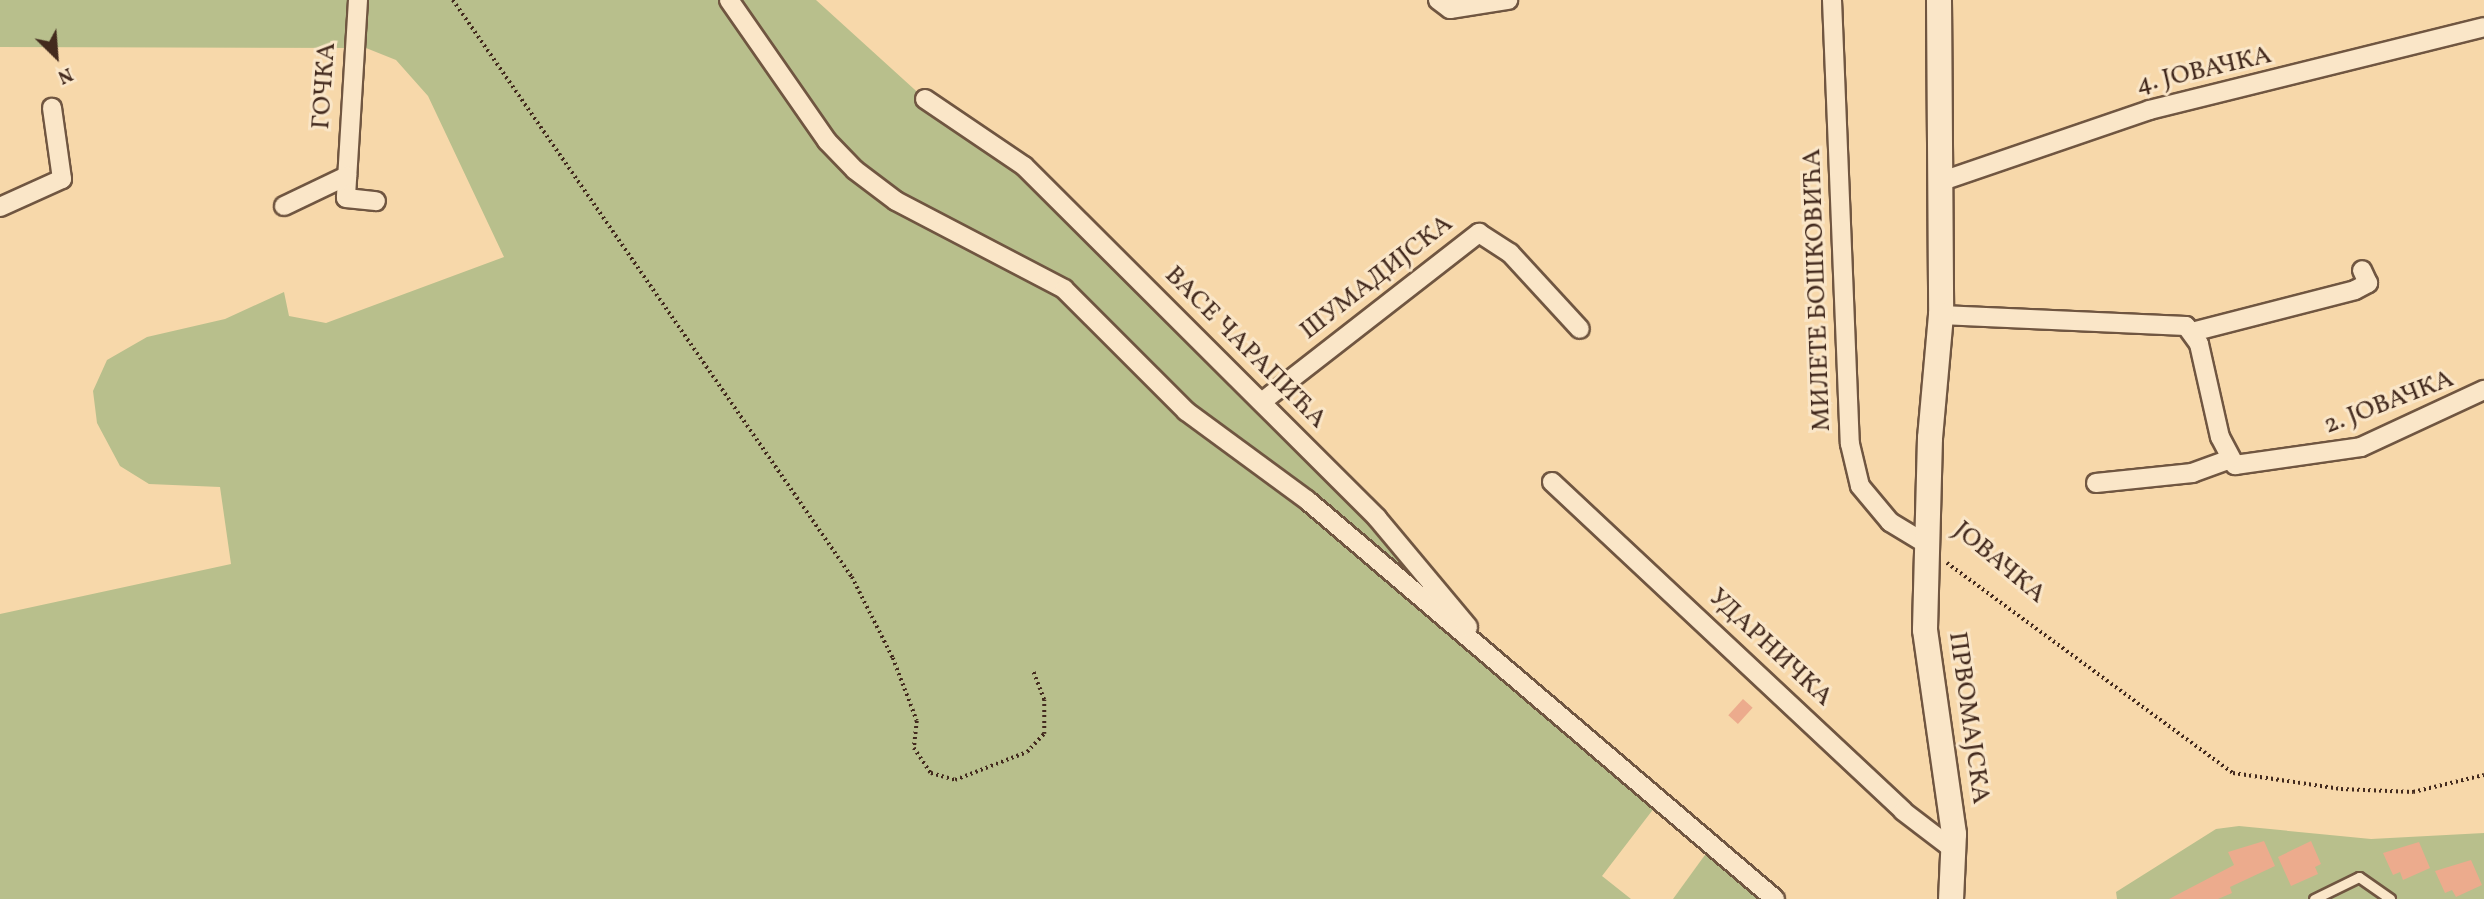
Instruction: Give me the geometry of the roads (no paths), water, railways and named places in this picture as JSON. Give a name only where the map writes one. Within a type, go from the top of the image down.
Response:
[{"type":"main road","name":"ЈОВАЧКА","points":[[1928,545],[1930,429],[1941,315],[1939,0]]},
{"type":"main road","name":"ПРВОМАЈСКА","points":[[1928,545],[1924,630],[1954,850],[1951,899]]},
{"type":"street","name":"ГОЧКА","points":[[346,176],[358,0]]},
{"type":"street","points":[[729,0],[827,141],[855,170],[896,201],[1064,289],[1186,411],[1307,500],[1775,899]]},
{"type":"street","points":[[1438,0],[1450,9],[1508,0]]},
{"type":"street","name":"МИЛЕТЕ БОШКОВИЋА","points":[[1832,0],[1850,444],[1860,486],[1890,522],[1928,545]]},
{"type":"street","name":"4. ЈОВАЧКА","points":[[1941,181],[2149,110],[2484,27]]},
{"type":"street","name":"ВАСЕ ЧАРАПИЋА","points":[[925,99],[1024,166],[1263,401],[1377,518],[1499,665]]},
{"type":"street","points":[[0,206],[62,179],[52,108]]},
{"type":"street","points":[[284,206],[346,176],[346,198],[376,201]]},
{"type":"street","name":"ШУМАДИЈСКА","points":[[1263,401],[1479,233],[1504,247],[1580,329]]},
{"type":"street","points":[[2192,332],[2355,290],[2368,283],[2361,270]]},
{"type":"street","points":[[1941,315],[2151,321],[2186,326],[2192,332],[2228,460]]},
{"type":"street","name":"2. ЈОВАЧКА","points":[[2096,483],[2192,473],[2228,460],[2245,466],[2361,447],[2484,390]]},
{"type":"street","name":"УДАРНИЧКА","points":[[1552,482],[1903,811],[1954,850]]},
{"type":"lane","points":[[2314,899],[2359,877],[2390,899]]}]
